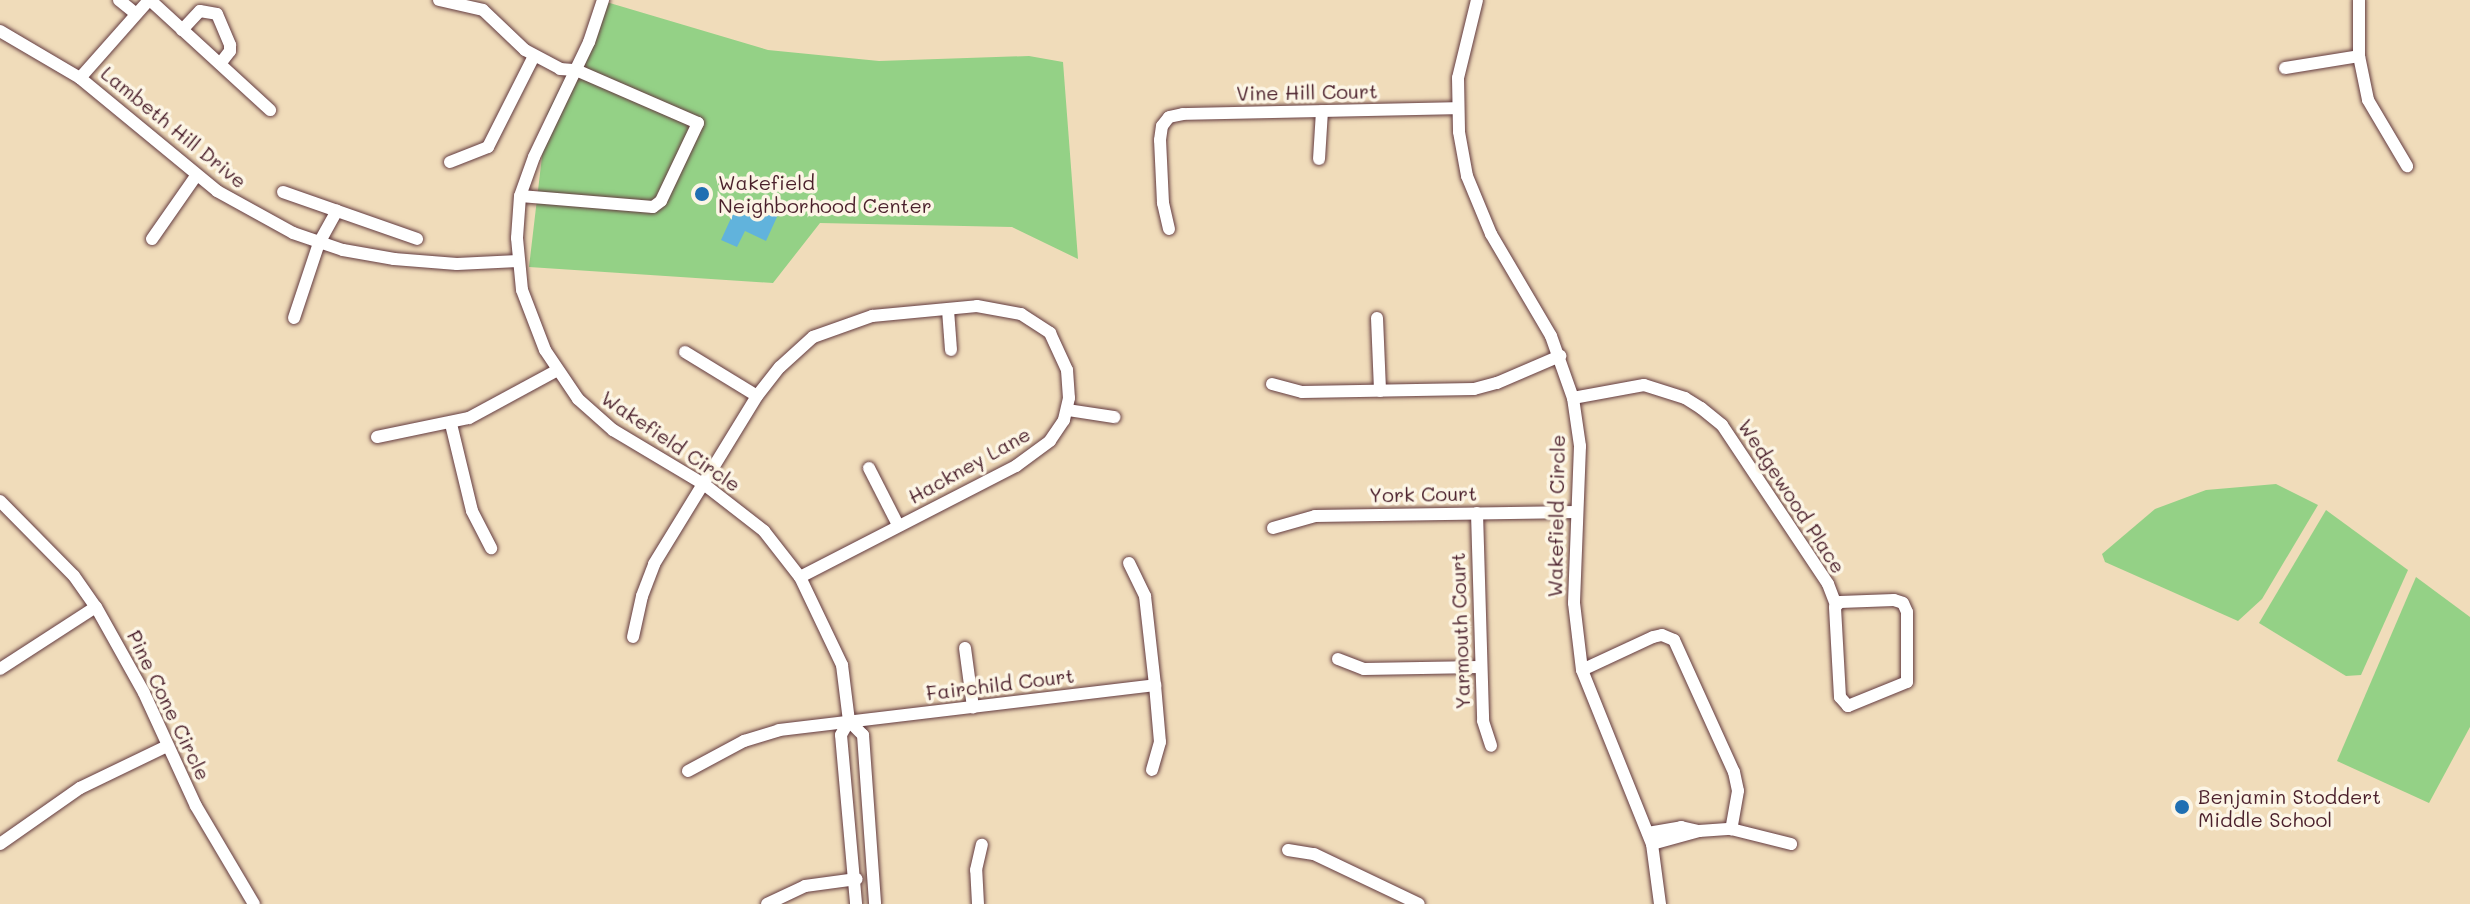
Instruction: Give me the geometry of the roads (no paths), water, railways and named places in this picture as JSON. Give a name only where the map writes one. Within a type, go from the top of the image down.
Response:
[{"type":"street","points":[[119,0],[136,14]]},
{"type":"street","points":[[136,14],[139,0]]},
{"type":"street","points":[[80,78],[149,0],[270,110]]},
{"type":"street","points":[[439,0],[483,10],[534,56],[560,69],[576,70],[698,123],[661,201],[653,207],[520,196]]},
{"type":"street","name":"Wakefield Circle","points":[[603,0],[576,70],[534,157],[520,196],[518,261],[529,312],[556,371],[599,420],[705,485],[764,531],[800,577],[842,665],[849,721],[841,735],[851,879],[856,904]]},
{"type":"street","name":"Wakefield Circle","points":[[1477,0],[1461,59],[1458,108],[1462,154],[1476,202],[1560,356],[1573,398],[1580,446],[1574,603],[1582,670],[1650,839],[1660,904]]},
{"type":"street","points":[[2359,0],[2359,56],[2368,100],[2407,166]]},
{"type":"street","points":[[182,30],[200,11],[217,14],[230,45],[230,51],[220,64]]},
{"type":"street","name":"Lambeth Hill Drive","points":[[0,31],[80,78],[196,176],[254,214],[319,243],[418,262],[518,261]]},
{"type":"street","points":[[450,162],[488,147],[534,56]]},
{"type":"street","points":[[2285,68],[2359,56]]},
{"type":"street","name":"Vine Hill Court","points":[[1169,229],[1163,203],[1162,126],[1169,117],[1183,114],[1458,108]]},
{"type":"street","points":[[1319,159],[1322,111]]},
{"type":"street","points":[[152,239],[196,176]]},
{"type":"street","points":[[283,192],[417,239]]},
{"type":"street","points":[[294,318],[319,243],[337,211]]},
{"type":"street","points":[[633,637],[651,572],[757,396],[794,353],[826,331],[872,316],[998,308],[1021,314],[1043,327],[1056,344],[1067,370],[1068,410],[1114,417]]},
{"type":"street","points":[[948,310],[951,350]]},
{"type":"street","points":[[1377,318],[1380,391]]},
{"type":"street","points":[[685,352],[757,396]]},
{"type":"street","points":[[1272,384],[1302,392],[1487,387],[1560,356]]},
{"type":"street","points":[[377,437],[451,424],[486,411],[556,371]]},
{"type":"street","name":"Wedgewood Place","points":[[1573,398],[1644,385],[1685,398],[1722,425],[1828,584],[1836,605],[1842,701],[1854,706],[1903,686],[1908,678],[1904,605],[1894,600],[1836,605]]},
{"type":"street","name":"Hackney Lane","points":[[800,577],[1041,450],[1059,430],[1068,410]]},
{"type":"street","points":[[451,424],[472,511],[491,548]]},
{"type":"street","points":[[869,468],[898,525]]},
{"type":"street","name":"Pine Cone Circle","points":[[0,501],[74,576],[96,607],[139,682],[196,806],[254,904]]},
{"type":"street","name":"York Court","points":[[1273,528],[1315,516],[1576,512]]},
{"type":"street","name":"Yarmouth Court","points":[[1477,513],[1479,667],[1483,721],[1491,746]]},
{"type":"street","points":[[1129,563],[1145,596],[1155,685],[1160,742],[1152,770]]},
{"type":"street","points":[[0,669],[96,607]]},
{"type":"street","points":[[1582,670],[1653,637],[1662,635],[1674,640],[1734,772],[1738,791],[1731,829]]},
{"type":"street","points":[[965,648],[973,707]]},
{"type":"street","points":[[1338,659],[1364,669],[1479,667]]},
{"type":"street","name":"Fairchild Court","points":[[688,771],[761,734],[1155,685]]},
{"type":"street","name":"Wakefield Circle","points":[[849,721],[863,735],[875,904]]},
{"type":"street","points":[[0,844],[80,788],[167,746]]},
{"type":"street","points":[[1650,839],[1731,829],[1791,844]]},
{"type":"street","points":[[978,904],[976,870],[982,845]]},
{"type":"street","points":[[1288,850],[1304,851],[1328,860],[1419,904]]},
{"type":"street","points":[[767,904],[805,886],[872,878]]},
{"type":"water","points":[[767,199],[782,206],[766,241],[745,231],[737,247],[721,240],[737,205],[759,215]]},
{"type":"place","name":"Wakefield Neighborhood Center","points":[[702,194]]},
{"type":"place","name":"Benjamin Stoddert Middle School","points":[[2182,807]]}]
